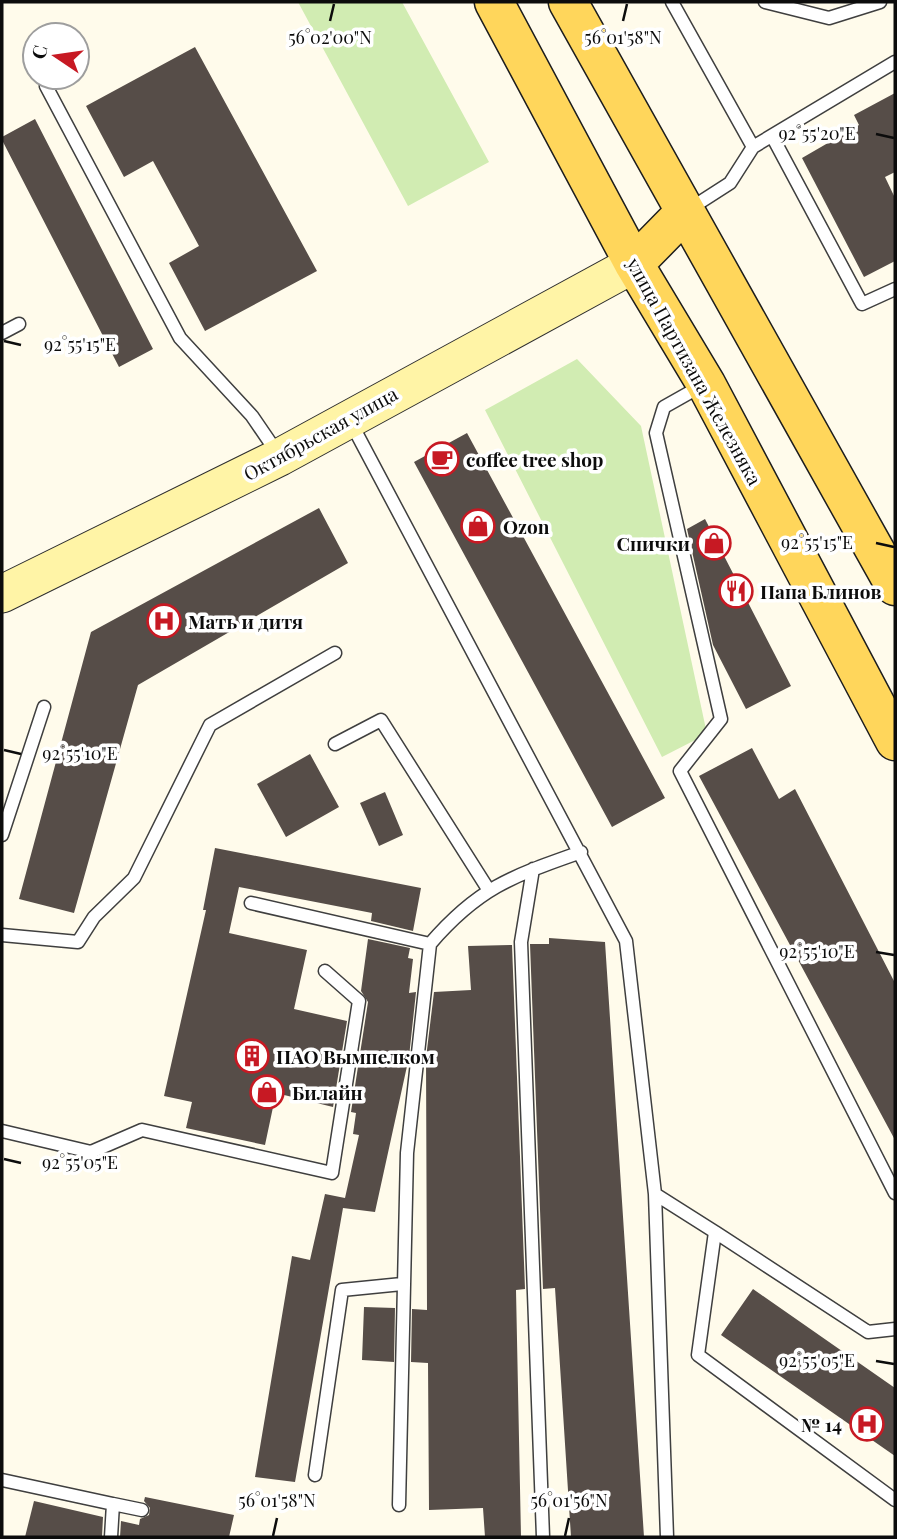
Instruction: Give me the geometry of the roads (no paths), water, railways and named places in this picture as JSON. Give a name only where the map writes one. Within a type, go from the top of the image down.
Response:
[{"type":"main road","name":"улица Партизана Железняка","points":[[494,2],[634,264],[706,384],[895,741]]},
{"type":"main road","points":[[568,2],[895,586]]},
{"type":"main road","points":[[634,264],[685,212]]},
{"type":"main road","name":"Октябрьская улица","points":[[2,594],[280,457],[634,264]]},
{"type":"lane","points":[[672,2],[753,147]]},
{"type":"lane","points":[[765,2],[829,18],[880,2]]},
{"type":"lane","points":[[685,212],[730,183],[753,147],[895,62]]},
{"type":"lane","points":[[49,91],[180,338],[252,416],[280,457]]},
{"type":"lane","points":[[772,136],[862,304],[895,289]]},
{"type":"lane","points":[[2,333],[19,324]]},
{"type":"lane","points":[[706,384],[664,407],[656,433],[721,719],[680,771],[895,1193]]},
{"type":"lane","points":[[348,418],[626,941],[655,1194],[667,1537]]},
{"type":"lane","points":[[2,935],[78,942],[94,917],[134,878],[210,724],[335,653]]},
{"type":"lane","points":[[2,835],[44,707]]},
{"type":"lane","points":[[335,744],[381,720],[488,889]]},
{"type":"lane","points":[[399,1505],[407,1153],[430,944],[457,912],[488,889],[581,852]]},
{"type":"lane","points":[[533,869],[521,942],[543,1537]]},
{"type":"lane","points":[[251,903],[430,944]]},
{"type":"lane","points":[[2,1131],[90,1152],[142,1130],[332,1174],[359,1001],[325,971]]},
{"type":"lane","points":[[655,1194],[868,1332],[895,1329]]},
{"type":"lane","points":[[715,1232],[698,1355],[895,1500]]},
{"type":"lane","points":[[315,1475],[342,1290],[402,1284]]},
{"type":"lane","points":[[2,1480],[142,1510]]},
{"type":"lane","points":[[111,1537],[113,1504]]},
{"type":"place","name":"coffee tree shop","points":[[442,459]]},
{"type":"place","name":"Ozon","points":[[478,526]]},
{"type":"place","name":"Спички","points":[[714,543]]},
{"type":"place","name":"Папа Блинов","points":[[736,591]]},
{"type":"place","name":"Мать и дитя","points":[[164,621]]},
{"type":"place","name":"ПАО Вымпелком","points":[[252,1056]]},
{"type":"place","name":"Билайн","points":[[267,1092]]},
{"type":"place","name":"№ 14","points":[[867,1424]]}]
